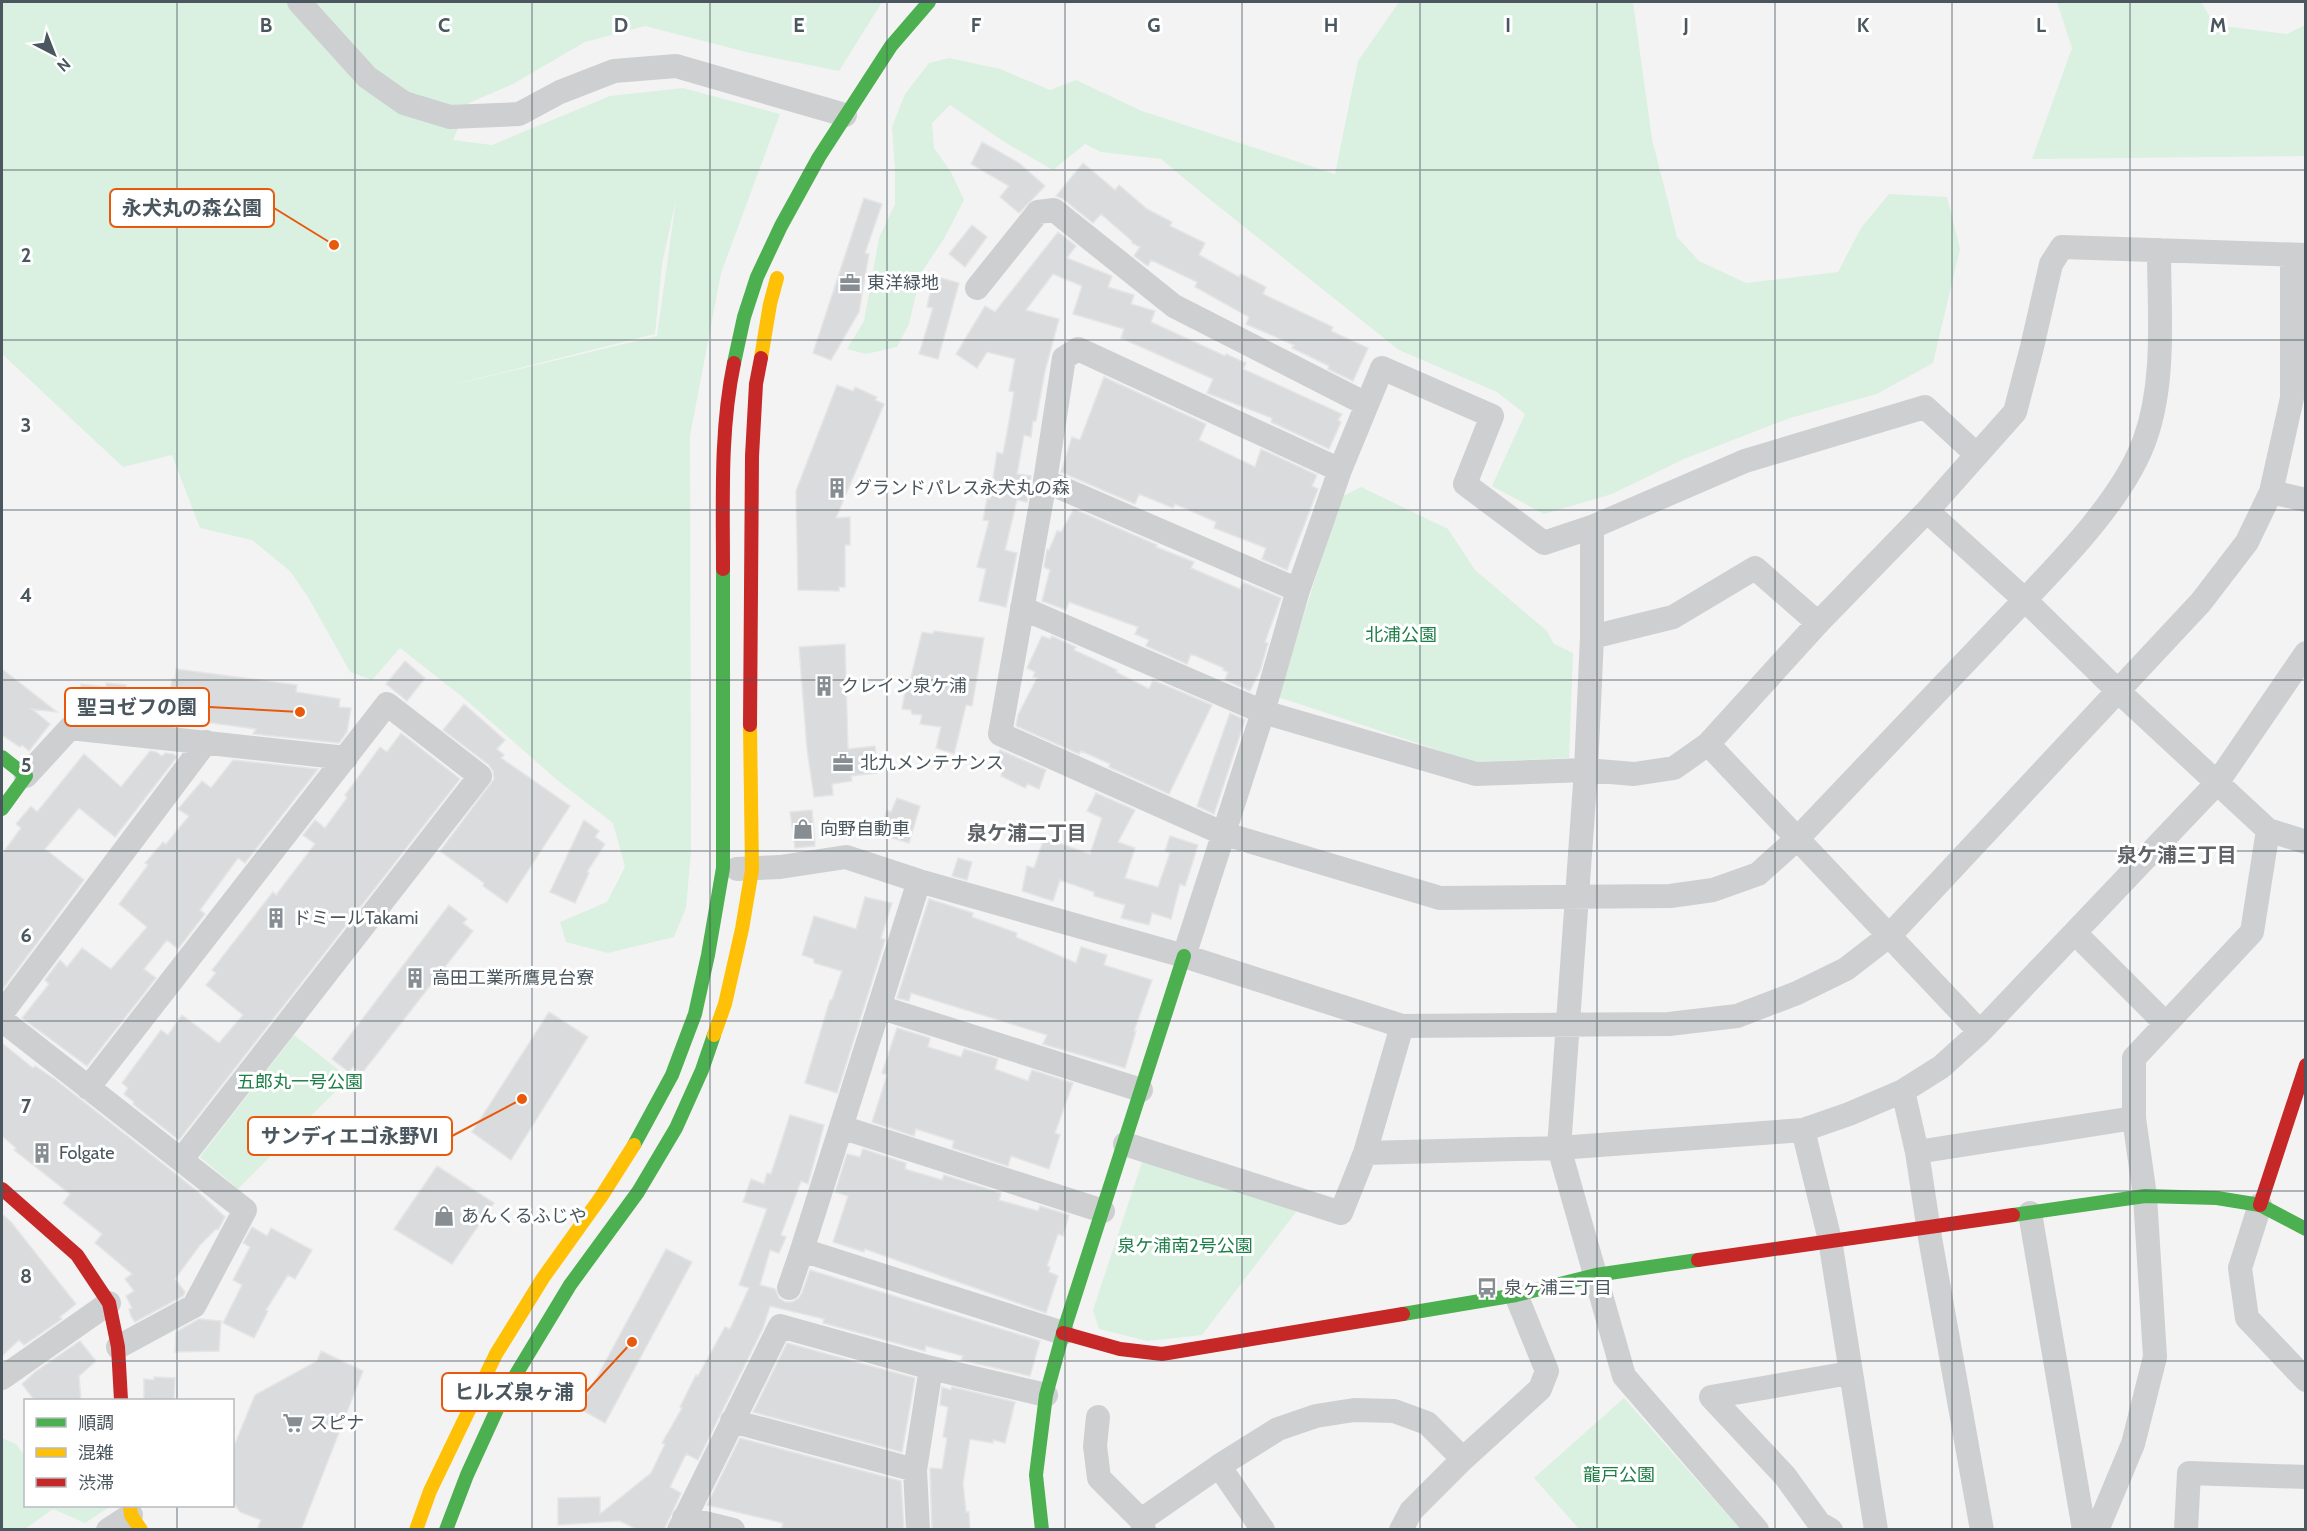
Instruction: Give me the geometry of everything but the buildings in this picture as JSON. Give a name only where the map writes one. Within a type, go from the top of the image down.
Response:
[{"type":"street","points":[[299,2],[368,77],[404,103],[450,117],[519,114],[560,92],[614,71],[676,66],[845,115]]},
{"type":"street","points":[[416,1530],[430,1491],[496,1354],[543,1278],[601,1197],[638,1139],[672,1075],[694,1014],[708,955],[723,868],[723,458],[729,388],[744,316],[757,277],[781,226],[819,157],[891,46],[928,2]]},
{"type":"street","points":[[446,1530],[467,1475],[504,1394],[570,1285],[638,1192],[676,1128],[702,1070],[725,1004],[742,929],[752,870],[749,672],[752,456],[756,384],[770,304],[782,260],[819,157]]},
{"type":"street","points":[[977,288],[1038,212],[1054,210],[1174,306],[1366,404]]},
{"type":"street","points":[[723,868],[752,870],[846,857],[919,881],[1184,956],[1402,1026],[1669,1024],[1737,1016],[1797,993],[1846,969],[1890,935],[2201,602],[2247,542],[2271,492],[2292,398],[2299,255],[2062,247],[2050,264],[2015,412],[1927,511],[1818,623],[1708,744],[1674,768],[1634,774],[1586,770],[1476,774],[1263,712],[1022,608]]},
{"type":"street","points":[[1340,470],[1078,349],[1064,358],[1045,481],[1000,734],[1222,833],[1440,898],[1670,896],[1713,890],[1758,874],[1798,838],[2084,534],[2120,488],[2145,440],[2158,382],[2159,250]]},
{"type":"street","points":[[1042,1530],[1036,1475],[1046,1395],[1063,1333],[1125,1144],[1222,833],[1263,712],[1298,590],[1340,470],[1382,368],[1492,416],[1465,484],[1544,543],[1592,527],[1745,461],[1925,407],[1977,455]]},
{"type":"street","points":[[1045,481],[1298,590]]},
{"type":"street","points":[[2271,492],[2306,500]]},
{"type":"street","points":[[1927,511],[2024,599],[2117,690],[2268,830],[2306,842]]},
{"type":"street","points":[[1592,527],[1592,637],[1586,770],[1559,1148],[1624,1376],[1757,1530]]},
{"type":"street","points":[[1592,637],[1673,617],[1755,567],[1818,623]]},
{"type":"street","points":[[1365,1153],[1559,1148],[1803,1130],[1904,1091],[1941,1066],[1980,1032],[2217,783],[2306,653]]},
{"type":"street","points":[[88,1088],[387,704],[480,776],[181,1160]]},
{"type":"street","points":[[2,809],[26,776],[70,728],[346,758]]},
{"type":"street","points":[[2,1013],[206,742]]},
{"type":"street","points":[[1708,744],[1980,1032]]},
{"type":"street","points":[[2,757],[26,776]]},
{"type":"street","points":[[2097,1530],[2133,1444],[2155,1356],[2145,1196],[2134,1118],[2134,1058],[2253,932],[2268,830]]},
{"type":"street","points":[[789,1288],[919,881]]},
{"type":"street","points":[[2075,933],[2166,1024]]},
{"type":"street","points":[[879,1007],[1141,1090]]},
{"type":"street","points":[[2,1020],[244,1210],[194,1306],[118,1347]]},
{"type":"street","points":[[1125,1144],[1341,1213],[1365,1153],[1402,1026]]},
{"type":"street","points":[[2306,1065],[2240,1268],[2247,1318],[2306,1380]]},
{"type":"street","points":[[1904,1091],[1917,1152],[1928,1228],[1982,1530]]},
{"type":"street","points":[[1917,1152],[2134,1118]]},
{"type":"street","points":[[841,1126],[1103,1210]]},
{"type":"street","points":[[1803,1130],[1830,1240],[1876,1530]]},
{"type":"street","points":[[2,1189],[77,1255],[109,1303],[118,1347],[121,1399]]},
{"type":"street","points":[[801,1250],[1063,1333],[1120,1349],[1162,1354],[1516,1295],[1596,1275],[2145,1196],[2217,1198],[2260,1205],[2306,1229]]},
{"type":"street","points":[[2030,1213],[2084,1530]]},
{"type":"street","points":[[1401,1530],[1411,1511],[1463,1459],[1540,1389],[1546,1371],[1516,1295]]},
{"type":"street","points":[[2,1378],[109,1303]]},
{"type":"street","points":[[733,1530],[681,1524],[780,1326],[931,1368],[1046,1395]]},
{"type":"street","points":[[918,1530],[915,1470],[931,1368]]},
{"type":"street","points":[[1831,1530],[1819,1523],[1785,1476],[1711,1397],[1850,1373]]},
{"type":"street","points":[[1098,1417],[1095,1446],[1099,1478],[1143,1525],[1219,1466],[1278,1429],[1316,1416],[1354,1410],[1394,1411],[1427,1423],[1463,1459]]},
{"type":"street","points":[[732,1421],[915,1470]]},
{"type":"street","points":[[1219,1466],[1263,1530]]},
{"type":"street","points":[[2186,1530],[2189,1473],[2306,1477]]},
{"type":"street","points":[[108,1530],[134,1517]]},
{"type":"green space","points":[[2,2],[882,2],[839,71],[750,53],[645,26],[585,42],[513,84],[469,103],[453,140],[492,145],[610,96],[683,88],[780,114],[721,273],[690,436],[691,851],[686,908],[674,937],[608,953],[566,942],[560,922],[607,902],[625,867],[613,823],[557,780],[465,699],[400,648],[372,680],[350,672],[308,597],[290,571],[252,540],[200,528],[172,455],[123,467],[2,354]],"holes":[[[676,200],[657,336],[436,389],[655,334],[662,264]]]},
{"type":"green space","points":[[1399,2],[1633,2],[1652,139],[1677,237],[1699,261],[1746,283],[1838,272],[1861,228],[1889,194],[1947,197],[1960,249],[1933,363],[1877,394],[1790,418],[1684,459],[1612,494],[1544,514],[1492,486],[1525,414],[1497,392],[1399,350],[1161,159],[1101,152],[1085,144],[1053,170],[1006,143],[950,105],[932,123],[934,148],[951,172],[964,200],[945,237],[921,273],[909,324],[897,347],[866,354],[847,349],[864,321],[879,238],[895,204],[892,127],[905,94],[929,63],[949,58],[1000,69],[1050,90],[1076,80],[1142,111],[1335,174],[1358,61]]},
{"type":"green space","points":[[2057,2],[2201,2],[2215,25],[2287,34],[2305,25],[2305,156],[2032,159],[2072,48]]},
{"type":"green space","name":"北浦公園","points":[[1361,487],[1448,529],[1475,570],[1547,631],[1554,644],[1573,653],[1569,758],[1474,762],[1278,697],[1341,497]]},
{"type":"green space","name":"五郎丸一号公園","points":[[294,1035],[349,1078],[238,1189],[200,1157]]},
{"type":"green space","name":"泉ケ浦南2号公園","points":[[1143,1159],[1299,1208],[1202,1335],[1148,1341],[1099,1329],[1093,1310]]},
{"type":"green space","name":"龍戸公園","points":[[1624,1398],[1740,1529],[1579,1529],[1534,1478]]},
{"type":"green space","points":[[2,1438],[16,1444],[24,1455],[24,1507],[109,1507],[85,1523],[53,1509],[25,1529],[2,1529]]},
{"type":"traffic: fast","points":[[734,363],[744,317],[757,277],[781,226],[819,157],[891,46],[929,2]]},
{"type":"traffic: fast","points":[[634,1145],[672,1075],[695,1014],[723,868],[723,569]]},
{"type":"traffic: fast","points":[[2,757],[26,776],[2,809]]},
{"type":"traffic: fast","points":[[1042,1530],[1036,1475],[1046,1395],[1063,1333],[1184,956]]},
{"type":"traffic: fast","points":[[446,1530],[467,1475],[504,1394],[570,1285],[638,1192],[676,1128],[702,1070],[714,1035]]},
{"type":"traffic: fast","points":[[2013,1215],[2145,1196],[2217,1198],[2260,1205],[2306,1229]]},
{"type":"traffic: fast","points":[[1403,1314],[1516,1295],[1596,1275],[1698,1260]]},
{"type":"traffic: slow","points":[[761,358],[777,278]]},
{"type":"traffic: slow","points":[[714,1035],[725,1004],[742,929],[752,870],[750,725]]},
{"type":"traffic: slow","points":[[416,1530],[430,1491],[496,1354],[543,1278],[601,1197],[634,1145]]},
{"type":"traffic: slow","points":[[130,1507],[131,1515],[141,1530]]},
{"type":"traffic: jam","points":[[750,725],[752,456],[756,384],[761,358]]},
{"type":"traffic: jam","points":[[723,569],[724,439],[734,363]]},
{"type":"traffic: jam","points":[[2260,1205],[2306,1065]]},
{"type":"traffic: jam","points":[[2,1189],[77,1255],[109,1303],[118,1347],[121,1399]]},
{"type":"traffic: jam","points":[[1698,1260],[2013,1215]]},
{"type":"traffic: jam","points":[[1063,1333],[1120,1349],[1162,1354],[1403,1314]]},
{"type":"place","name":"永犬丸の森公園","points":[[334,245]]},
{"type":"place","name":"東洋緑地","points":[[850,283]]},
{"type":"place","name":"グランドパレス永犬丸の森","points":[[837,488]]},
{"type":"place","name":"クレイン泉ケ浦","points":[[824,686]]},
{"type":"place","name":"聖ヨゼフの園","points":[[300,712]]},
{"type":"place","name":"北九メンテナンス","points":[[843,763]]},
{"type":"place","name":"向野自動車","points":[[803,829]]},
{"type":"place","name":"ドミールTakami","points":[[276,918]]},
{"type":"place","name":"高田工業所鷹見台寮","points":[[415,978]]},
{"type":"place","name":"サンディエゴ永野Ⅵ","points":[[522,1099]]},
{"type":"place","name":"Folgate","points":[[42,1153]]},
{"type":"place","name":"あんくるふじや","points":[[444,1216]]},
{"type":"place","name":"泉ヶ浦三丁目","points":[[1487,1288]]},
{"type":"place","name":"ヒルズ泉ヶ浦","points":[[632,1342]]},
{"type":"place","name":"スピナ","points":[[293,1423]]},
{"type":"district","name":"泉ケ浦二丁目","points":[[1027,833]]},
{"type":"district","name":"泉ケ浦三丁目","points":[[2177,855]]}]
